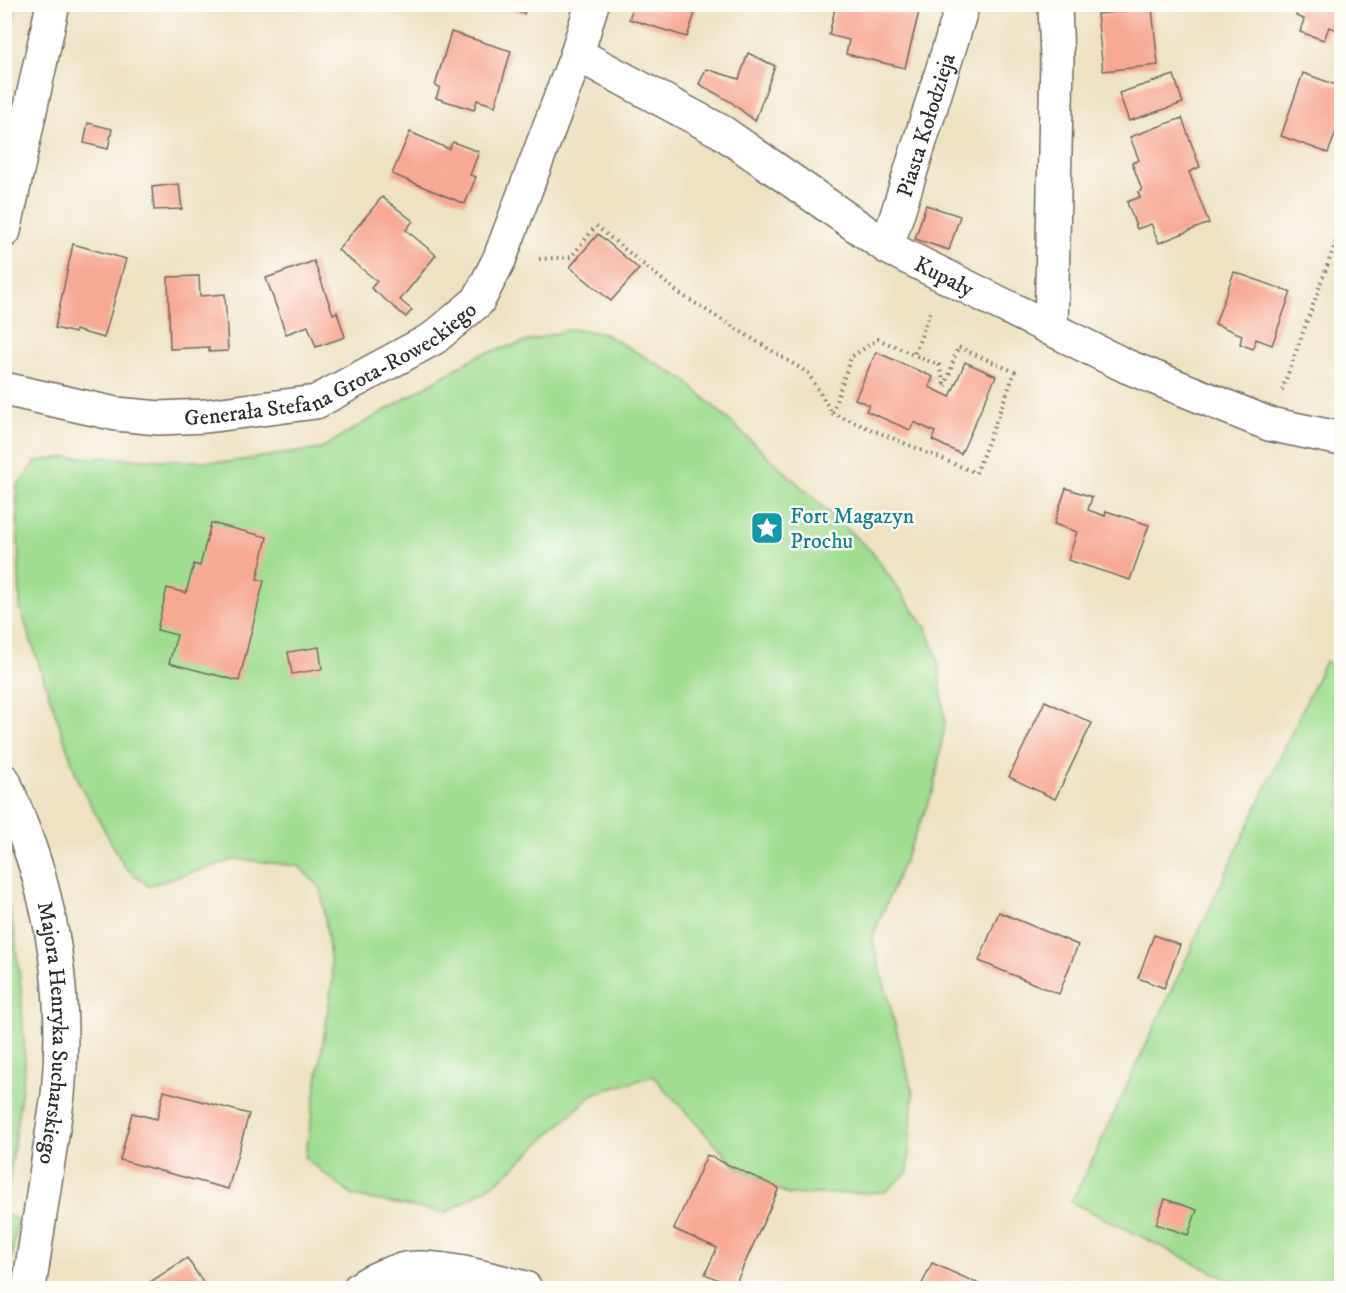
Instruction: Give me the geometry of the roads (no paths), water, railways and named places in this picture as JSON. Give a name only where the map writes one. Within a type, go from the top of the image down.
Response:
[{"type":"street","points":[[4,231],[53,4]]},
{"type":"street","name":"Generała Stefana Grota-Roweckiego","points":[[4,390],[116,414],[159,418],[206,416],[316,402],[434,338],[478,301],[499,260],[577,54],[592,4]]},
{"type":"street","name":"Piasta Kołodzieja","points":[[887,247],[963,4]]},
{"type":"street","points":[[1051,328],[1057,60],[1055,4]]},
{"type":"street","name":"Kupały","points":[[577,54],[722,132],[887,247],[1126,366],[1269,424],[1341,439]]},
{"type":"street","name":"Majora Henryka Sucharskiego","points":[[4,781],[40,881],[50,930],[60,1007],[61,1069],[28,1288]]},
{"type":"street","points":[[360,1288],[372,1280],[414,1268],[472,1275],[525,1288]]},
{"type":"place","name":"Fort Magazyn Prochu","points":[[767,528]]}]
